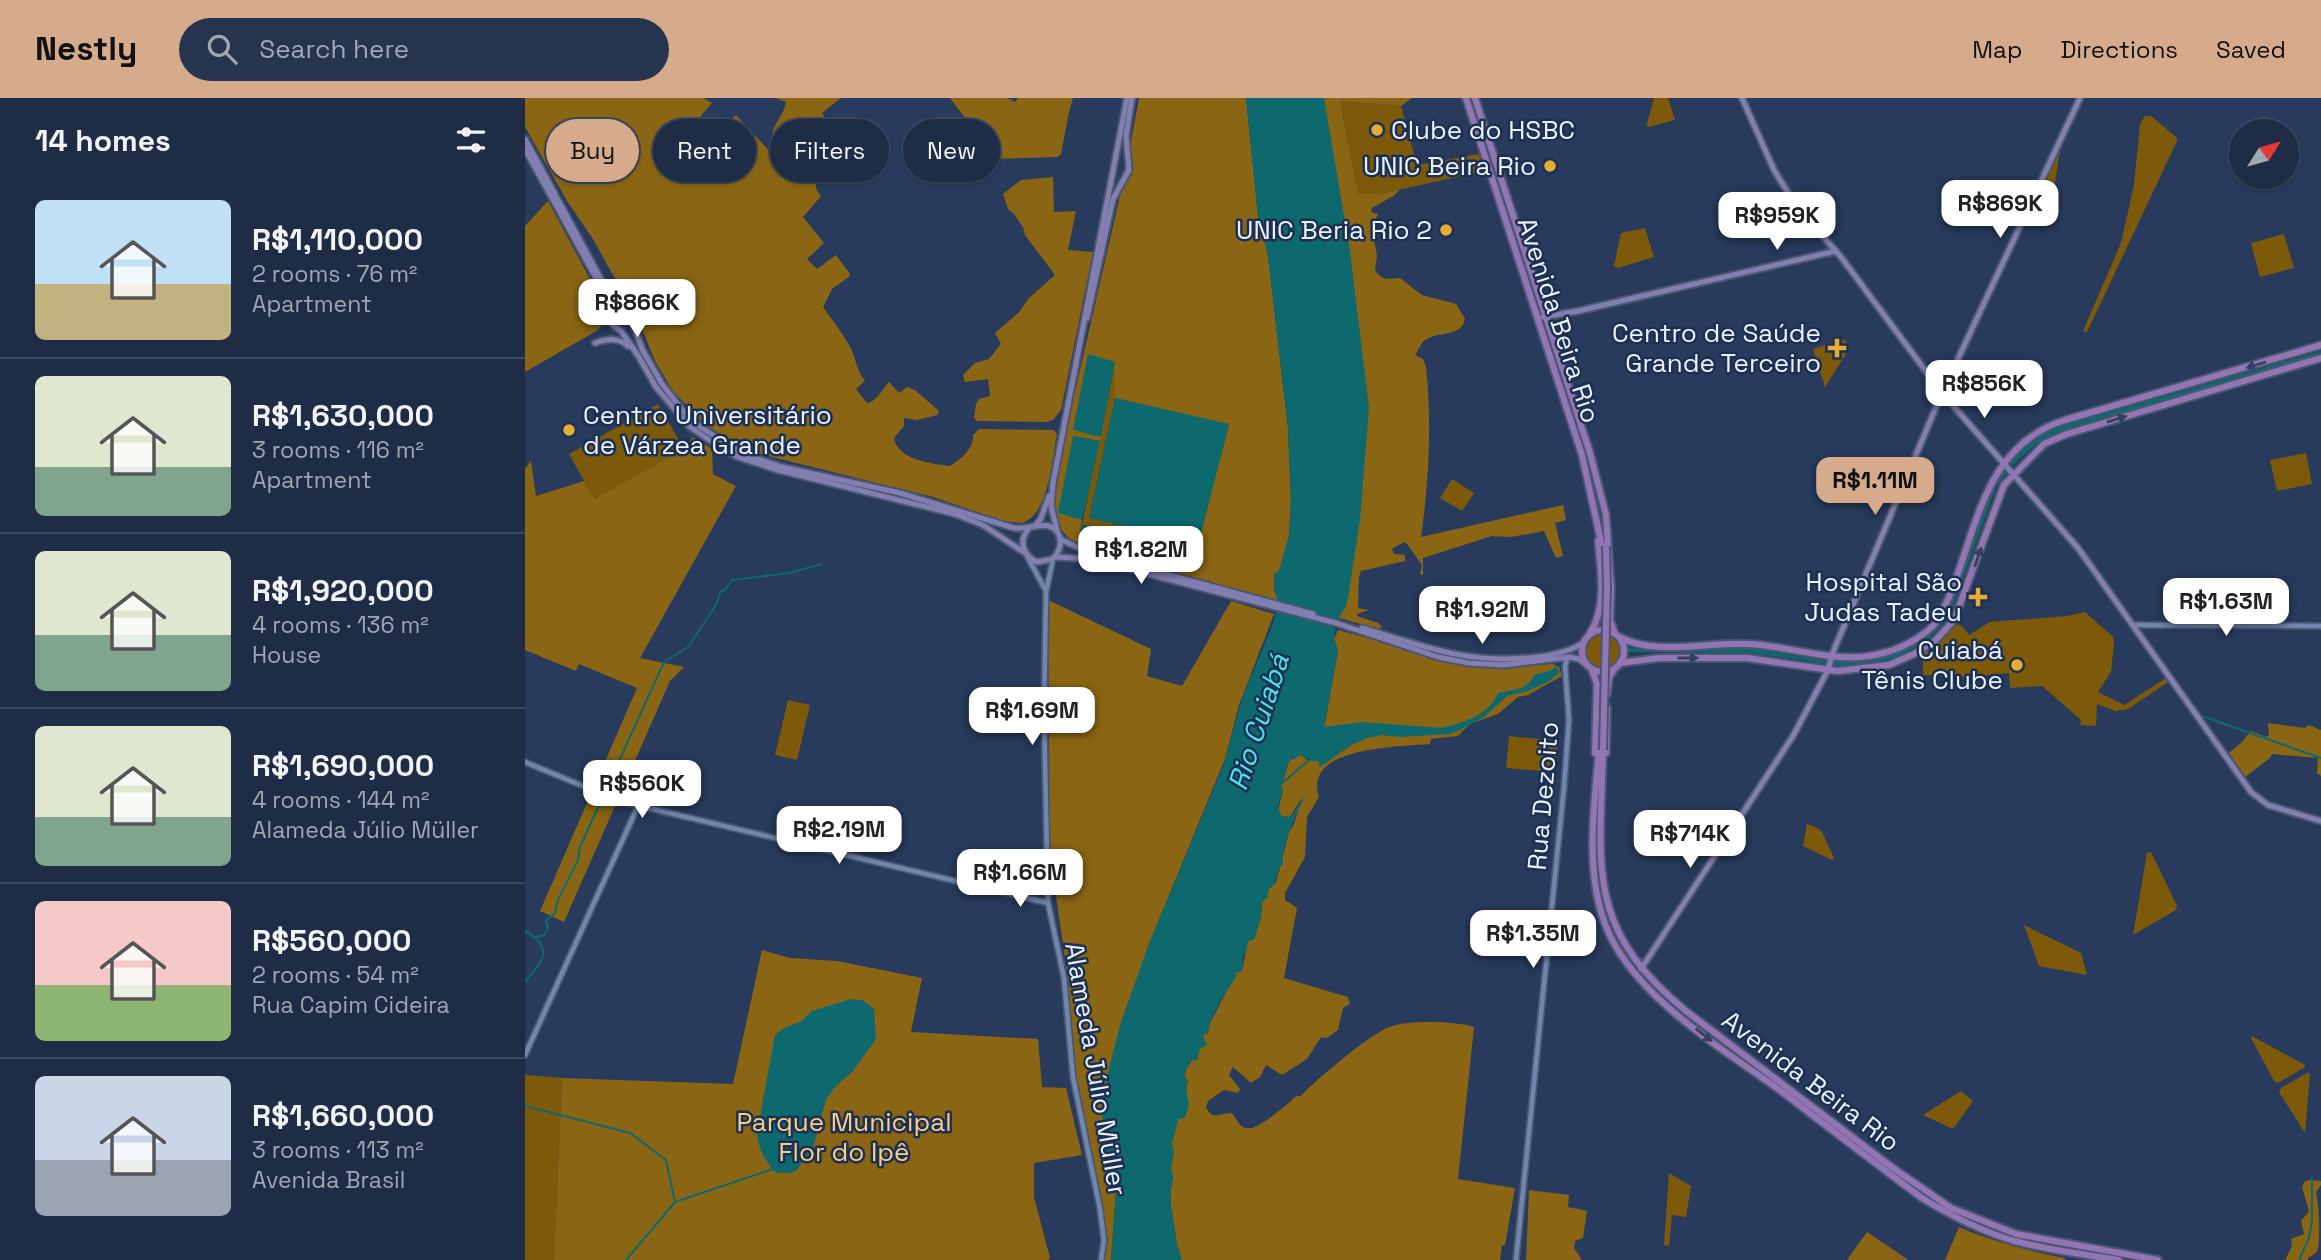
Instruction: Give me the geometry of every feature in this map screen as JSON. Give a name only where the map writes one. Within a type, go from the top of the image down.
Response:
[{"type":"main road","points":[[1036,525],[1053,483],[1115,160],[1130,98]]},
{"type":"main road","points":[[1086,321],[1093,299],[1112,199],[1129,172],[1126,136],[1130,98]]},
{"type":"main road","points":[[1466,98],[1471,101],[1475,98]]},
{"type":"main road","name":"Avenida Beira Rio","points":[[1466,98],[1538,318],[1590,453],[1606,515],[1610,620],[1617,636]]},
{"type":"main road","name":"Avenida Beira Rio","points":[[1475,98],[1546,316],[1604,546]]},
{"type":"main road","points":[[1742,98],[1787,193],[1804,217],[1836,251],[1942,393],[2078,548],[2253,794],[2268,805],[2321,821]]},
{"type":"main road","points":[[1641,969],[1793,736],[1826,669],[1942,393],[2080,98]]},
{"type":"main road","points":[[1469,108],[1473,105],[1478,107]]},
{"type":"main road","points":[[525,139],[604,285],[632,321],[644,353],[671,398],[702,428],[743,454],[782,467],[912,496],[1014,528],[1028,529],[1046,524],[1059,536],[1092,554],[1451,655],[1489,660],[1556,654],[1570,650],[1601,630],[1636,644],[1655,647],[1745,644],[1847,658],[1878,655],[1902,646],[1930,629],[1938,620],[1983,520],[2004,485],[2013,472],[2044,444],[2072,425],[2321,345]]},
{"type":"main road","points":[[525,149],[599,283],[615,328],[621,331],[669,405],[689,426],[738,457],[778,470],[955,514],[983,525],[1042,562],[1054,558],[1091,559],[1232,595]]},
{"type":"main road","points":[[1115,160],[1122,156],[1129,161]]},
{"type":"main road","points":[[1114,170],[1120,174],[1129,172]]},
{"type":"main road","points":[[1513,243],[1521,240]]},
{"type":"main road","points":[[1538,318],[1579,312],[1836,251]]},
{"type":"main road","points":[[613,319],[618,312],[627,313]]},
{"type":"main road","points":[[621,331],[630,328],[632,321]]},
{"type":"main road","points":[[595,343],[610,339],[619,340],[645,369]]},
{"type":"main road","points":[[1384,637],[1439,657],[1469,663],[1504,665],[1567,657],[1579,659],[1603,672],[1618,666],[1659,658],[1747,658],[1847,670],[1889,665],[1935,641],[1954,621],[1983,520],[1990,483],[2004,463],[2038,430],[2072,425],[2321,358]]},
{"type":"main road","points":[[1053,483],[1051,506],[1059,536],[1059,551],[1054,558]]},
{"type":"main road","name":"Avenida Beira Rio","points":[[1601,496],[1604,546],[1601,750],[1594,886],[1605,926],[1635,974],[1661,1000],[1741,1063],[1891,1170],[1951,1208],[1997,1227],[2038,1239],[2158,1260]]},
{"type":"main road","name":"Avenida Beira Rio","points":[[1588,636],[1597,621],[1600,598],[1596,515]]},
{"type":"main road","points":[[1026,554],[1023,540],[1028,529]]},
{"type":"main road","points":[[1617,636],[1624,650],[1618,666]]},
{"type":"main road","points":[[1583,643],[1582,655],[1590,667]]},
{"type":"main road","name":"Avenida Beira Rio","points":[[1599,777],[1606,755],[1609,677],[1618,666]]},
{"type":"main road","name":"Avenida Beira Rio","points":[[1590,667],[1597,684],[1601,858],[1605,892],[1612,921],[1623,944],[1641,969],[1686,1011],[1805,1101],[1891,1170],[1921,1198],[1992,1234],[2039,1246],[2119,1260]]},
{"type":"main road","points":[[1594,886],[1605,892]]},
{"type":"main road","points":[[1661,1000],[1682,1015],[1685,1015],[1686,1011]]},
{"type":"main road","points":[[1741,1063],[1745,1060],[1765,1070]]},
{"type":"main road","points":[[1777,1089],[1800,1103],[1805,1101]]},
{"type":"street","name":"Alameda Júlio Müller","points":[[1026,554],[1046,592]]},
{"type":"street","name":"Alameda Júlio Müller","points":[[1054,558],[1046,592],[1044,715],[1048,903],[1064,978],[1073,1077],[1100,1209],[1104,1241],[1101,1260]]},
{"type":"street","points":[[2131,625],[2321,625]]},
{"type":"street","name":"Rua Dezoito","points":[[1517,1260],[1568,737],[1569,698],[1565,671],[1567,657]]},
{"type":"street","points":[[1552,659],[1562,665],[1565,671]]},
{"type":"street","points":[[525,762],[638,806],[1048,903]]},
{"type":"street","points":[[525,1055],[638,806]]},
{"type":"shaded area","points":[[1654,98],[1668,98],[1675,120],[1648,127]]},
{"type":"shaded area","name":"Clube do HSBC","points":[[1340,101],[1401,106],[1417,165],[1479,154],[1484,171],[1380,194],[1358,195]]},
{"type":"shaded area","points":[[2145,116],[2151,116],[2177,138],[2177,141],[2087,332],[2083,331],[2121,243],[2134,185],[2140,124]]},
{"type":"shaded area","points":[[2061,143],[2053,196],[2048,214],[2032,206]]},
{"type":"shaded area","points":[[1645,228],[1654,257],[1618,268],[1614,266],[1621,233]]},
{"type":"shaded area","points":[[2284,234],[2294,268],[2260,277],[2251,243]]},
{"type":"shaded area","points":[[1842,339],[1848,343],[1847,352],[1825,387],[1813,349]]},
{"type":"shaded area","points":[[1115,362],[1115,398],[1089,518],[1199,542],[1194,549],[1082,525]]},
{"type":"shaded area","points":[[658,404],[684,449],[595,500],[569,454]]},
{"type":"shaded area","points":[[2306,453],[2312,484],[2277,491],[2270,460]]},
{"type":"shaded area","points":[[1452,479],[1474,493],[1462,511],[1440,498]]},
{"type":"shaded area","name":"Cuiabá Tênis Clube","points":[[2085,612],[2113,637],[2111,672],[2098,692],[2124,705],[2166,678],[2168,682],[2128,709],[2115,711],[2097,704],[2096,726],[2080,725],[2081,720],[2042,686],[2010,688],[2009,673],[1969,677],[1923,675],[1923,653],[1951,628],[1953,623],[1962,626],[1969,635],[1990,622]]},
{"type":"shaded area","points":[[1604,633],[1616,639],[1622,651],[1616,663],[1604,669],[1592,663],[1586,651],[1592,639]]},
{"type":"shaded area","points":[[788,700],[810,705],[797,760],[775,755]]},
{"type":"shaded area","points":[[1509,736],[1558,741],[1555,772],[1506,768]]},
{"type":"shaded area","points":[[1807,824],[1822,832],[1834,858],[1832,860],[1803,846]]},
{"type":"shaded area","points":[[2151,852],[2177,906],[2176,910],[2133,935],[2147,853]]},
{"type":"shaded area","points":[[2024,925],[2081,953],[2087,975],[2039,966]]},
{"type":"shaded area","points":[[2252,1036],[2305,1067],[2278,1083],[2274,1081]]},
{"type":"shaded area","points":[[2307,1073],[2310,1074],[2305,1133],[2279,1092],[2281,1088]]},
{"type":"shaded area","points":[[525,1075],[562,1078],[554,1260],[525,1260]]},
{"type":"shaded area","points":[[1961,1091],[1973,1101],[1953,1129],[1923,1115]]},
{"type":"shaded area","points":[[1669,1173],[1691,1186],[1686,1217],[1672,1215],[1669,1246],[1664,1245]]},
{"type":"green space","points":[[525,98],[703,98],[712,103],[698,119],[653,119],[653,182],[756,182],[756,137],[770,152],[770,182],[816,182],[816,189],[821,196],[803,217],[824,243],[807,259],[817,269],[836,255],[850,274],[832,289],[823,307],[849,345],[865,381],[856,389],[867,403],[877,398],[889,382],[899,393],[907,387],[915,390],[939,411],[937,415],[917,420],[904,418],[904,426],[894,438],[896,445],[908,456],[934,464],[950,466],[958,460],[966,453],[973,435],[979,429],[1054,430],[1057,434],[1051,471],[1044,498],[1038,509],[1031,518],[1022,523],[1003,521],[933,497],[764,455],[743,448],[704,424],[672,390],[655,361],[639,322],[593,239],[556,182],[639,182],[639,119],[546,119],[546,164],[525,127]]},
{"type":"green space","points":[[776,98],[841,98],[822,113],[826,119],[778,119],[786,102]]},
{"type":"green space","points":[[950,98],[1007,98],[1015,102],[1018,98],[1073,98],[1061,154],[1058,157],[1000,159],[1000,119],[966,119]]},
{"type":"green space","points":[[1139,98],[1246,98],[1258,216],[1268,256],[1288,428],[1291,502],[1289,536],[1274,589],[1278,601],[1084,547],[1066,535],[1054,517],[1056,514],[1053,500],[1066,431],[1122,187],[1132,175],[1130,147]],"holes":[[[1114,362],[1115,398],[1229,425],[1193,559],[1080,534],[1082,520],[1073,436],[1100,441],[1101,437],[1073,429]]]},
{"type":"green space","points":[[1324,98],[1412,98],[1401,106],[1340,101],[1358,194],[1380,194],[1399,190],[1372,208],[1371,212],[1378,214],[1372,228],[1377,256],[1375,270],[1383,278],[1400,278],[1422,295],[1456,304],[1465,319],[1463,325],[1454,332],[1425,340],[1415,355],[1423,359],[1426,367],[1429,410],[1428,473],[1421,537],[1563,505],[1566,520],[1555,523],[1563,556],[1556,558],[1544,531],[1511,537],[1492,536],[1423,558],[1423,575],[1420,574],[1422,565],[1404,542],[1392,549],[1394,554],[1405,555],[1405,561],[1361,571],[1359,577],[1358,608],[1369,610],[1357,616],[1378,623],[1382,627],[1378,629],[1339,618],[1347,604]]},
{"type":"green space","points":[[1053,177],[1054,212],[1076,211],[1068,250],[1093,252],[1061,410],[1053,420],[1047,422],[977,421],[974,418],[976,404],[979,399],[990,396],[988,379],[965,382],[963,375],[975,363],[989,359],[1001,344],[995,333],[1055,275],[1008,209],[1003,194],[1021,180]]},
{"type":"green space","points":[[548,201],[603,303],[605,321],[598,330],[525,372],[525,226]]},
{"type":"green space","points":[[693,437],[712,449],[713,474],[736,486],[640,658],[684,667],[670,681],[564,922],[540,911],[637,688],[579,664],[576,671],[525,650],[525,469],[531,461],[536,496],[584,481],[595,499],[684,449]]},
{"type":"green space","points":[[1048,600],[1151,649],[1147,676],[1182,686],[1231,601],[1274,614],[1239,705],[1225,759],[1154,932],[1113,1054],[1117,1178],[1111,1260],[1104,1260],[1105,1226],[1075,1075],[1068,978],[1050,856]]},
{"type":"green space","points":[[1338,630],[1469,665],[1489,667],[1553,664],[1559,667],[1562,676],[1528,695],[1518,697],[1498,714],[1470,724],[1458,736],[1431,739],[1430,744],[1357,752],[1325,768],[1318,780],[1319,797],[1307,817],[1305,857],[1285,893],[1285,900],[1297,908],[1284,978],[1348,997],[1350,1004],[1343,1008],[1338,1030],[1327,1038],[1321,1037],[1307,1059],[1282,1075],[1266,1065],[1260,1077],[1251,1083],[1233,1067],[1229,1075],[1240,1089],[1238,1093],[1224,1090],[1208,1101],[1206,1107],[1214,1115],[1232,1113],[1240,1125],[1252,1128],[1275,1114],[1296,1096],[1301,1096],[1345,1057],[1383,1030],[1400,1024],[1421,1022],[1456,1023],[1474,1027],[1458,1179],[1515,1188],[1500,1260],[1182,1260],[1177,1245],[1171,1206],[1172,1143],[1178,1119],[1185,1116],[1187,1111],[1188,1082],[1184,1075],[1203,1035],[1208,1033],[1210,1023],[1236,973],[1242,970],[1248,941],[1254,939],[1261,917],[1262,902],[1276,882],[1301,799],[1290,817],[1283,818],[1278,811],[1283,790],[1281,787],[1289,761],[1301,755],[1309,761],[1321,745],[1338,651],[1334,639]]},
{"type":"green space","points":[[2268,723],[2305,728],[2308,725],[2321,730],[2321,776],[2317,773],[2318,758],[2272,754],[2245,777],[2229,753],[2251,731],[2266,737],[2269,735]]},
{"type":"green space","name":"Parque Municipal Flor do Ipê","points":[[762,950],[790,958],[837,961],[922,978],[911,1032],[1038,1039],[1042,1087],[1066,1088],[1082,1155],[1034,1163],[1034,1197],[1050,1258],[1048,1260],[554,1260],[562,1078],[733,1084]]},
{"type":"green space","points":[[2321,1181],[2316,1192],[2319,1223],[2317,1251],[2308,1260],[2285,1260],[2292,1246],[2291,1239],[2304,1234],[2301,1221],[2309,1211],[2302,1187],[2304,1182]]},
{"type":"green space","points":[[1529,1190],[1569,1195],[1568,1207],[1587,1211],[1583,1238],[1575,1241],[1574,1248],[1582,1260],[1526,1260]]},
{"type":"green space","points":[[1959,1227],[1998,1242],[2065,1260],[1945,1260]]},
{"type":"green space","points":[[1867,1232],[1907,1259],[1907,1260],[1847,1260]]},
{"type":"water","name":"Rio Cuiabá","points":[[1246,98],[1324,98],[1350,251],[1369,408],[1360,520],[1347,604],[1336,623],[1334,639],[1338,651],[1324,727],[1362,722],[1441,728],[1474,717],[1494,701],[1498,693],[1523,687],[1534,675],[1552,670],[1555,666],[1560,672],[1549,681],[1528,691],[1507,696],[1484,717],[1449,734],[1400,737],[1382,735],[1367,738],[1350,746],[1320,767],[1318,761],[1311,761],[1301,755],[1289,761],[1278,806],[1281,816],[1291,817],[1305,795],[1287,838],[1283,864],[1268,890],[1268,897],[1262,902],[1261,917],[1254,939],[1248,941],[1246,953],[1243,955],[1242,971],[1236,973],[1210,1022],[1208,1033],[1203,1035],[1207,1045],[1200,1049],[1197,1061],[1191,1060],[1184,1075],[1188,1082],[1186,1087],[1189,1105],[1185,1118],[1178,1119],[1172,1143],[1174,1152],[1171,1168],[1171,1206],[1182,1260],[1111,1260],[1117,1178],[1107,1165],[1103,1141],[1102,1111],[1108,1073],[1120,1025],[1148,946],[1224,764],[1242,698],[1273,624],[1278,601],[1274,589],[1274,574],[1279,571],[1289,536],[1291,502],[1288,428],[1268,256],[1258,216]]},
{"type":"water","points":[[2321,351],[2321,355],[2078,426],[2037,443],[2014,464],[1996,487],[1949,617],[1930,638],[1898,657],[1871,664],[1842,666],[1751,653],[1626,652],[1626,648],[1734,647],[1817,660],[1852,662],[1901,651],[1929,634],[1944,617],[1984,506],[1994,486],[2020,451],[2039,437],[2062,426]]},
{"type":"water","points":[[1088,354],[1115,362],[1101,437],[1073,430]]},
{"type":"water","points":[[1115,398],[1229,424],[1199,542],[1089,518]]},
{"type":"water","points":[[1073,436],[1100,441],[1082,520],[1058,513]]},
{"type":"water","points":[[1082,525],[1194,549],[1193,559],[1080,535]]},
{"type":"water","points":[[851,999],[862,1000],[874,1009],[876,1039],[853,1071],[826,1099],[813,1148],[796,1171],[776,1173],[763,1154],[757,1133],[775,1035],[800,1022],[812,1011]]},
{"type":"waterway","points":[[537,937],[544,935],[548,929],[546,921],[555,913],[558,900],[578,860],[580,847],[664,662],[688,647],[716,605],[721,591],[726,589],[732,580],[790,573],[821,564]]},
{"type":"waterway","points":[[2205,717],[2321,758]]},
{"type":"waterway","points":[[1281,784],[1308,761]]},
{"type":"waterway","points":[[525,931],[534,937],[543,949],[541,961],[525,981]]},
{"type":"waterway","points":[[525,1106],[630,1133],[666,1160],[675,1202],[626,1260]]},
{"type":"waterway","points":[[675,1202],[773,1169]]},
{"type":"waterway","points":[[2299,1260],[2309,1238],[2312,1221],[2312,1178]]},
{"type":"place","name":"Clube do HSBC","points":[[1377,130]]},
{"type":"place","name":"UNIC Beira Rio","points":[[1550,166]]},
{"type":"place","name":"UNIC Beria Rio 2","points":[[1446,230]]},
{"type":"place","name":"Centro de Saúde Grande Terceiro","points":[[1837,348]]},
{"type":"place","name":"Centro Universitário de Várzea Grande","points":[[569,430]]},
{"type":"place","name":"Hospital São Judas Tadeu","points":[[1978,597]]},
{"type":"place","name":"Cuiabá Tênis Clube","points":[[2017,665]]}]
